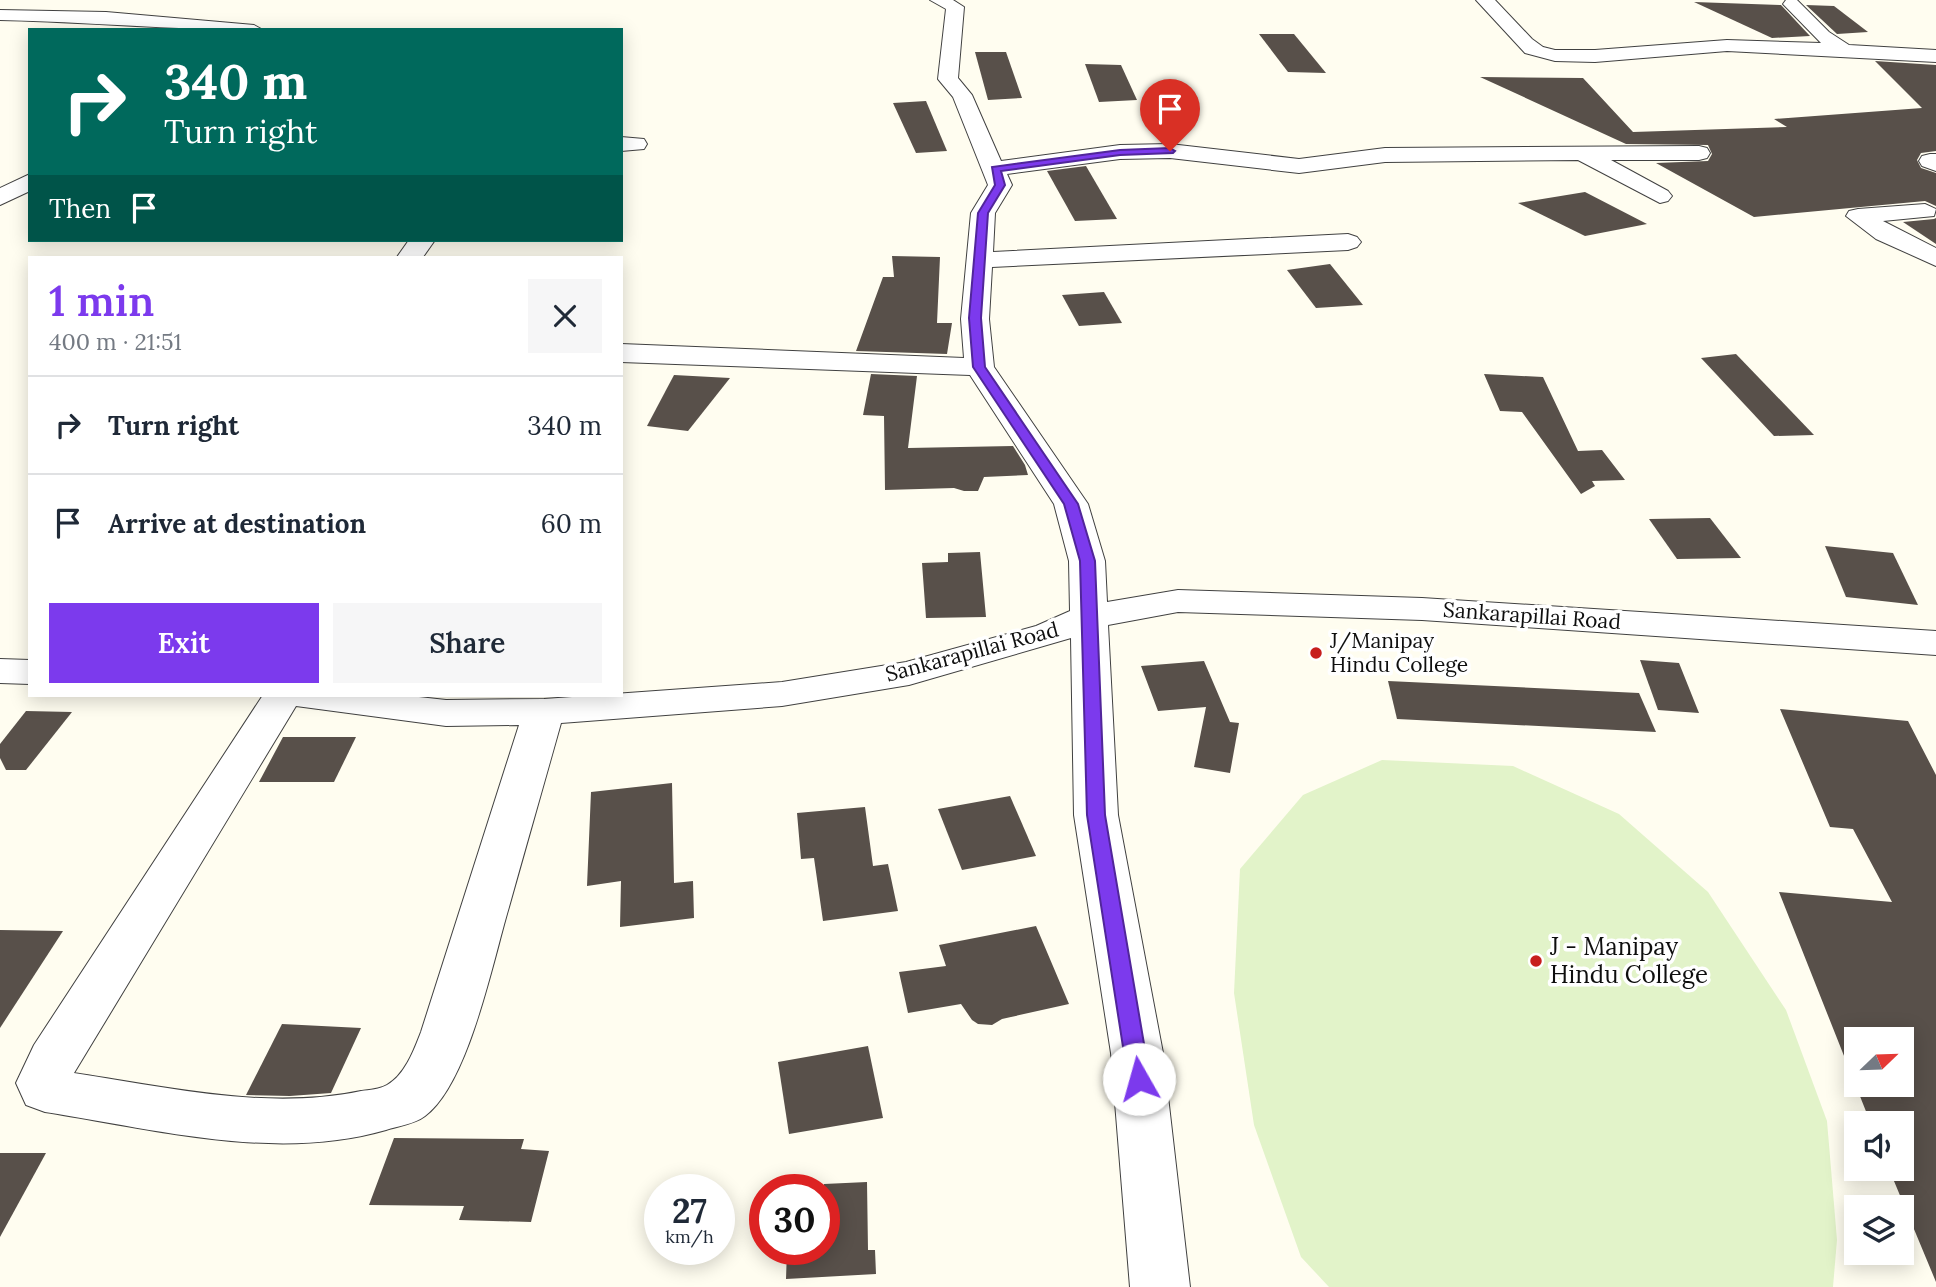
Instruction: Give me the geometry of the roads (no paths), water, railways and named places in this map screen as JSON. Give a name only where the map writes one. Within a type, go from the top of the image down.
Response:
[{"type":"street","points":[[0,8],[18,0]]},
{"type":"street","points":[[939,0],[955,7],[948,79],[962,95],[1000,185],[983,213],[975,318],[979,367],[1071,504],[1087,561],[1096,815],[1137,1053],[1160,1287]]},
{"type":"street","points":[[1485,0],[1534,51],[1556,54],[1601,54],[1697,46],[1775,45],[1936,56]]},
{"type":"street","points":[[1792,4],[1823,36],[1846,51]]},
{"type":"street","points":[[0,15],[106,17],[231,28]]},
{"type":"street","points":[[995,169],[1120,152],[1170,151],[1299,166],[1385,155],[1699,153]]},
{"type":"street","points":[[1584,155],[1660,196]]},
{"type":"street","points":[[12,197],[28,183]]},
{"type":"street","points":[[1924,211],[1858,216],[1885,234],[1936,258]]},
{"type":"street","points":[[978,260],[1348,242]]},
{"type":"street","points":[[623,353],[979,367]]},
{"type":"street","name":"Sankarapillai Road","points":[[318,697],[446,713],[544,712],[782,694],[909,673],[1049,634],[1087,617],[1178,601],[1422,609],[1936,643]]},
{"type":"street","points":[[0,671],[28,672]]},
{"type":"street","points":[[282,697],[53,1060],[43,1083],[45,1090],[221,1116],[315,1120],[360,1115],[405,1102],[423,1083],[436,1062],[447,1032],[544,712]]},
{"type":"place","name":"J/Manipay Hindu College","points":[[1316,653]]},
{"type":"place","name":"J - Manipay Hindu College","points":[[1536,961]]}]
